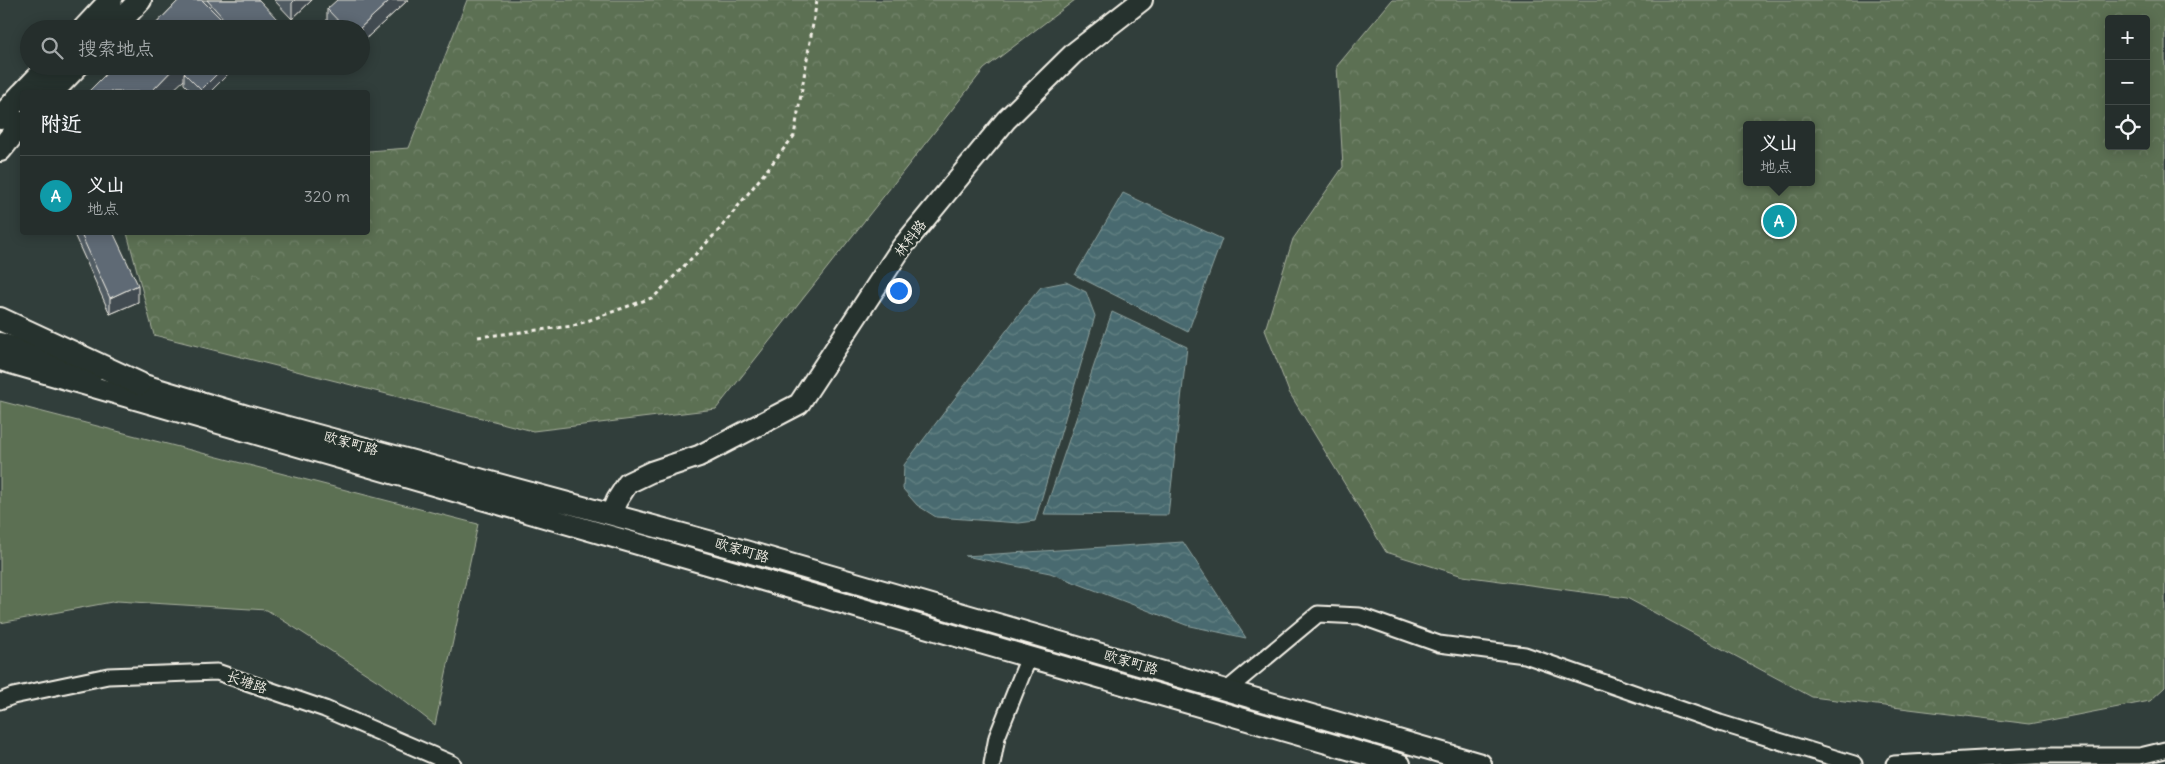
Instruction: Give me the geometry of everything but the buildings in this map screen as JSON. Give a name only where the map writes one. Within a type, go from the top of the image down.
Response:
[{"type":"main road","points":[[92,20],[111,0]]},
{"type":"main road","points":[[121,20],[140,0]]},
{"type":"main road","name":"林科路","points":[[612,514],[617,500],[628,483],[651,472],[699,456],[799,404],[902,247],[1006,120],[1074,54],[1142,0]]},
{"type":"main road","points":[[26,90],[40,75]]},
{"type":"main road","points":[[54,90],[68,75]]},
{"type":"main road","points":[[0,118],[20,96]]},
{"type":"main road","points":[[0,150],[20,125]]},
{"type":"main road","points":[[0,319],[140,384]]},
{"type":"main road","name":"欧家町路","points":[[0,343],[248,416],[612,514],[1481,764]]},
{"type":"main road","name":"欧家町路","points":[[0,360],[1400,764]]},
{"type":"street","points":[[1227,690],[1318,614],[1360,616],[1439,644],[1525,655],[1720,724],[1854,764]]},
{"type":"street","points":[[992,764],[997,737],[1029,657]]},
{"type":"street","name":"长塘路","points":[[0,701],[13,696],[108,676],[217,672],[326,709],[453,764]]},
{"type":"street","points":[[1894,764],[2036,756],[2140,756],[2165,750]]},
{"type":"path","points":[[478,336],[573,326],[654,297],[719,230],[794,136],[817,0]]},
{"type":"green space","points":[[467,0],[1075,0],[984,69],[716,409],[533,431],[154,335],[128,235],[370,235],[370,151],[409,148]]},
{"type":"green space","points":[[1392,0],[2165,0],[2165,687],[2150,701],[2030,724],[1812,697],[1627,598],[1463,576],[1386,552],[1289,392],[1265,330],[1293,239],[1343,167],[1337,66]]},
{"type":"green space","points":[[0,401],[478,524],[435,725],[381,683],[267,610],[117,601],[0,623]]},
{"type":"water","points":[[1123,193],[1222,239],[1188,332],[1075,275]]},
{"type":"water","points":[[1066,282],[1086,292],[1095,316],[1035,521],[1019,523],[936,517],[917,505],[903,489],[904,465],[1041,287]]},
{"type":"water","points":[[1112,312],[1187,347],[1168,515],[1044,514]]},
{"type":"water","points":[[1183,542],[1246,638],[1186,625],[1050,573],[965,556]]},
{"type":"place","name":"义山","points":[[1779,221]]}]
